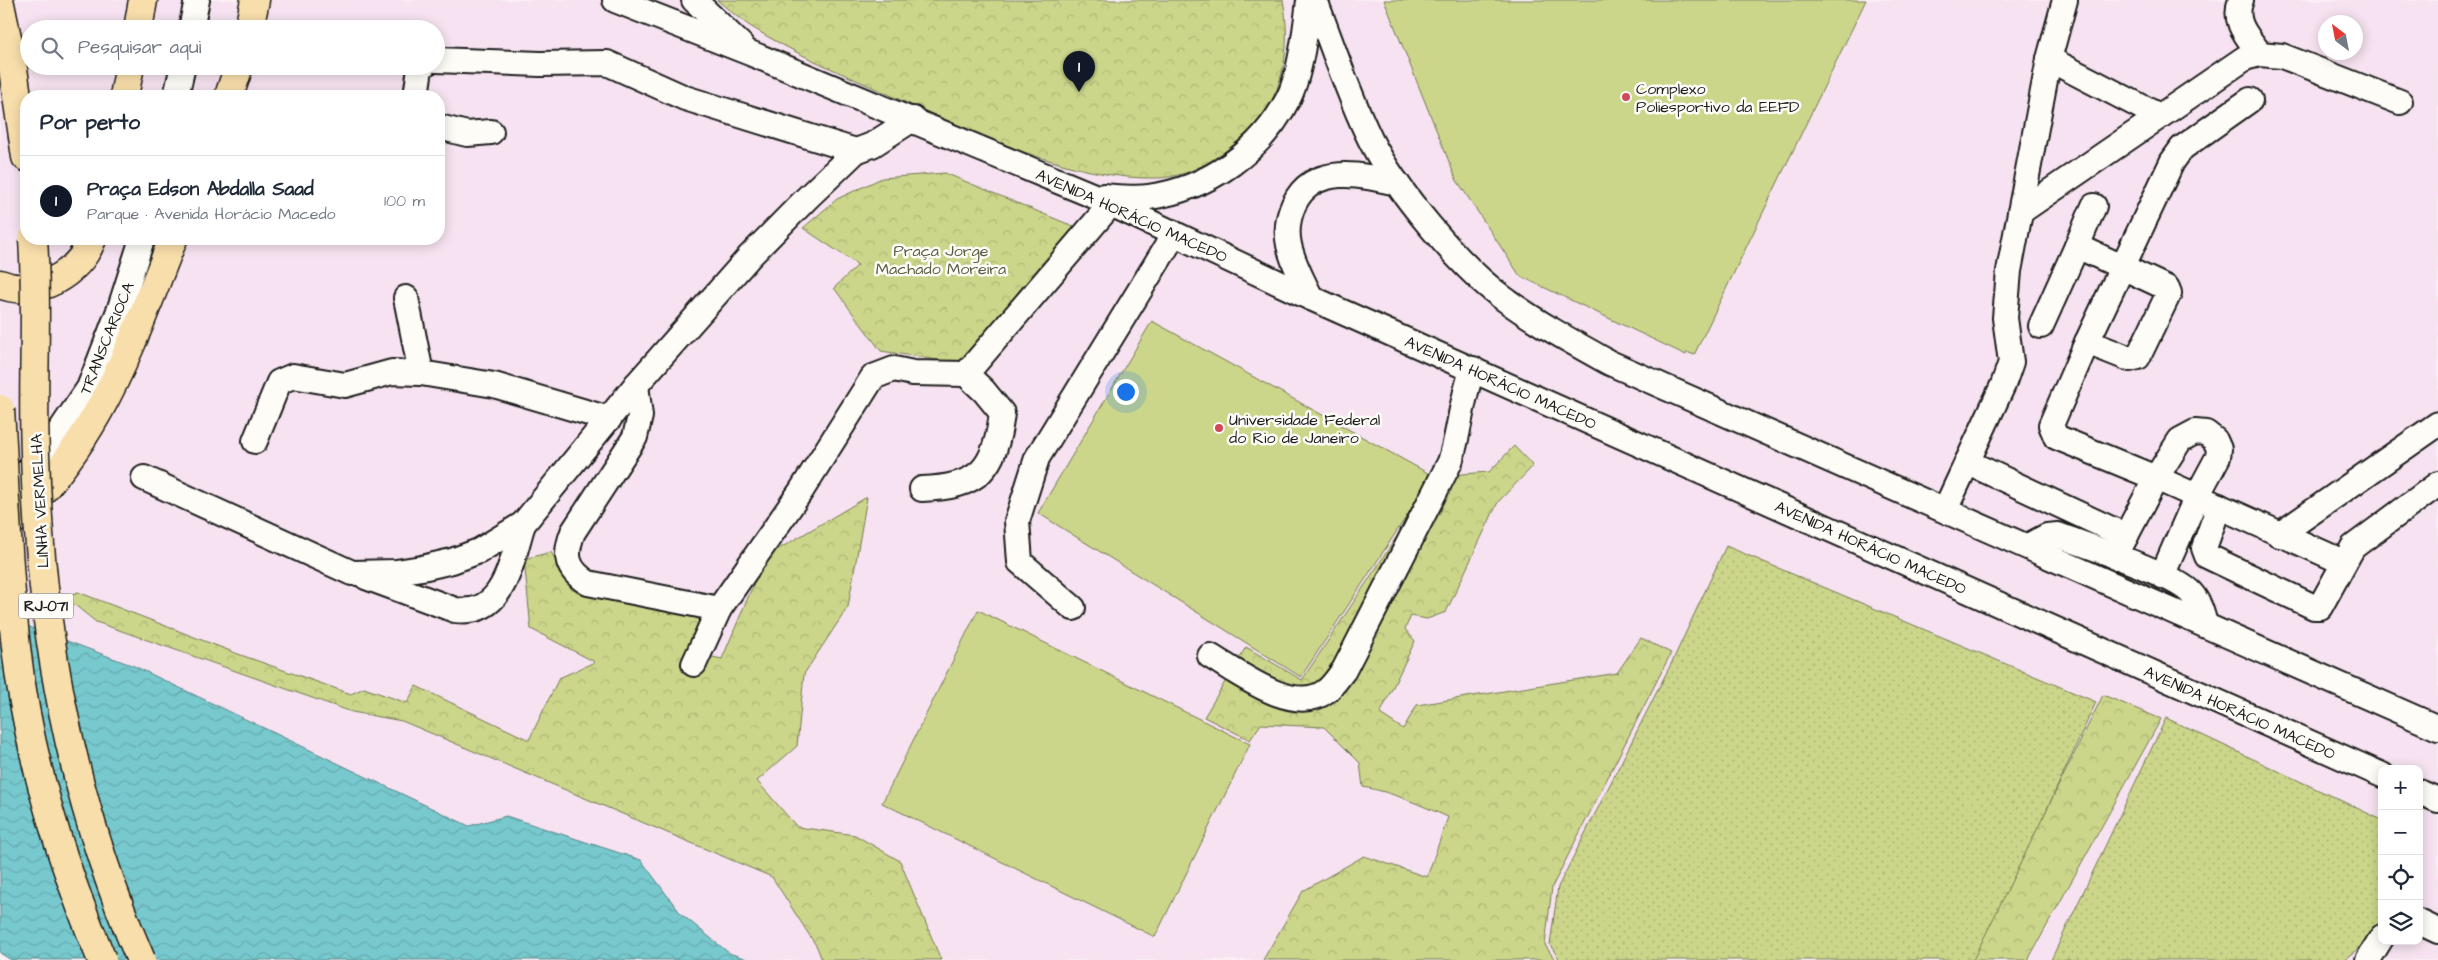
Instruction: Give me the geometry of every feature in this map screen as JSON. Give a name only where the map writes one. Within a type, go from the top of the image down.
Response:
[{"type":"highway","points":[[251,20],[255,0]]},
{"type":"highway","points":[[0,4],[14,72],[20,114]]},
{"type":"highway","points":[[125,90],[128,75]]},
{"type":"highway","points":[[231,90],[236,75]]},
{"type":"highway","name":"LINHA VERMELHA","points":[[33,245],[35,454],[39,540],[53,653],[60,695],[84,804],[116,901],[141,960]]},
{"type":"highway","points":[[0,284],[13,289],[27,289],[49,283],[72,268],[88,250],[90,245]]},
{"type":"highway","points":[[0,532],[35,498],[63,466],[90,428],[115,383],[171,245]]},
{"type":"highway","name":"LINHA VERMELHA","points":[[0,409],[7,542],[16,648],[24,703],[49,812],[64,864],[102,960]]},
{"type":"street","points":[[193,20],[197,0]]},
{"type":"street","name":"AVENIDA HORÁCIO MACEDO","points":[[615,0],[750,53],[1102,200],[1311,298],[2378,773]]},
{"type":"street","points":[[694,0],[750,53]]},
{"type":"street","points":[[966,374],[1102,200],[1147,197],[1175,192],[1211,178],[1244,155],[1271,125],[1289,96],[1306,31],[1309,0]]},
{"type":"street","points":[[1315,0],[1372,143],[1397,183],[1457,255],[1502,297],[1564,337],[1610,363],[2438,728]]},
{"type":"street","points":[[1945,510],[2003,385],[2011,362],[2005,318],[2009,271],[2049,59],[2065,0]]},
{"type":"street","points":[[2242,0],[2239,5],[2239,26],[2260,54]]},
{"type":"street","points":[[2020,212],[2245,58],[2260,54],[2282,56],[2400,102]]},
{"type":"street","points":[[2049,59],[2159,116]]},
{"type":"street","points":[[445,60],[540,64],[607,63],[685,98],[856,151]]},
{"type":"street","points":[[177,90],[181,75]]},
{"type":"street","points":[[417,90],[419,75]]},
{"type":"street","points":[[2250,100],[2182,148],[2172,162],[2087,342],[2051,425],[2052,432],[2056,437],[2156,478],[2196,498],[2343,562]]},
{"type":"street","points":[[352,572],[396,572],[452,561],[479,551],[522,524],[636,385],[750,256],[856,151],[872,145],[913,120]]},
{"type":"street","points":[[445,128],[467,134],[491,132]]},
{"type":"street","points":[[1311,298],[1294,262],[1288,239],[1289,215],[1297,197],[1306,188],[1319,180],[1332,176],[1359,175],[1397,183]]},
{"type":"street","points":[[2042,326],[2094,206]]},
{"type":"street","points":[[1073,608],[1020,562],[1017,521],[1037,458],[1167,246],[1172,232]]},
{"type":"street","name":"TRANSCARIOCA","points":[[0,499],[47,450],[89,388],[120,308],[140,245]]},
{"type":"street","points":[[2077,246],[2167,288],[2168,294],[2138,357],[2134,360],[2087,342]]},
{"type":"street","points":[[406,298],[421,372]]},
{"type":"street","points":[[694,664],[719,609],[801,491],[873,377],[894,369],[913,372],[966,374],[984,391],[1002,413],[999,435],[980,474],[958,486],[922,489]]},
{"type":"street","points":[[1210,656],[1272,692],[1289,698],[1308,700],[1327,691],[1344,670],[1450,462],[1458,438],[1472,369]]},
{"type":"street","points":[[255,441],[279,382],[293,376],[345,385],[392,372],[421,372],[494,385],[610,419]]},
{"type":"street","points":[[636,385],[640,416],[635,437],[573,532],[567,548],[569,563],[576,575],[588,582],[719,609]]},
{"type":"street","points":[[2279,535],[2438,424]]},
{"type":"street","points":[[2115,557],[2156,478],[2180,440],[2195,432],[2206,433],[2215,440],[2219,449],[2218,457],[2196,498],[2162,576]]},
{"type":"street","points":[[1967,462],[2126,536]]},
{"type":"street","points":[[144,478],[352,572],[455,610],[468,612],[482,608],[494,598],[504,582],[522,524]]},
{"type":"street","points":[[2218,506],[2204,548],[2207,556],[2314,607],[2320,607],[2343,562],[2353,547],[2438,484]]},
{"type":"street","points":[[2028,546],[2047,536],[2058,535],[2173,580],[2191,593],[2199,604],[2205,624]]},
{"type":"street","points":[[2423,794],[2438,800]]},
{"type":"street","points":[[2423,924],[2438,931]]},
{"type":"street","points":[[2368,960],[2378,944]]},
{"type":"shaded area","name":"Universidade Federal do Rio de Janeiro","points":[[0,0],[2438,0],[2438,960],[751,960],[729,953],[681,914],[641,860],[506,816],[469,826],[134,666],[0,616]]},
{"type":"green space","points":[[717,0],[1283,0],[1286,18],[1285,54],[1277,88],[1270,104],[1247,133],[1228,149],[1217,157],[1183,174],[1158,178],[1126,177],[1057,163],[954,124],[784,46],[750,26]]},
{"type":"green space","name":"Complexo Poliesportivo da EEFD","points":[[1384,0],[1866,0],[1694,355],[1687,352],[1686,355],[1520,276],[1456,179]]},
{"type":"green space","name":"Praça Jorge Machado Moreira","points":[[945,173],[1075,227],[963,364],[881,351],[834,288],[858,265],[803,228],[837,199],[882,178]]},
{"type":"green space","points":[[1152,321],[1433,476],[1301,677],[1038,513]]},
{"type":"green space","points":[[1514,446],[1533,466],[1498,502],[1446,612],[1427,619],[1411,616],[1405,629],[1415,641],[1380,714],[1403,729],[1417,705],[1617,673],[1641,638],[1671,653],[1552,887],[1545,945],[1555,960],[1263,960],[1303,891],[1364,856],[1427,877],[1448,817],[1396,796],[1363,787],[1360,763],[1324,727],[1261,724],[1250,740],[1204,717],[1246,647],[1302,680],[1437,476],[1489,472]]},
{"type":"green space","points":[[867,497],[848,607],[804,674],[797,746],[757,781],[797,827],[855,835],[900,861],[941,960],[822,960],[817,947],[772,877],[402,721],[352,712],[96,622],[65,597],[78,592],[238,654],[351,694],[364,688],[407,703],[416,686],[529,740],[559,678],[595,662],[531,629],[524,559],[551,552],[572,590],[709,621],[708,656],[722,659],[765,557]]},
{"type":"green space","points":[[1726,546],[2096,702],[1978,960],[1560,960],[1550,945],[1558,887],[1673,660]]},
{"type":"green space","points":[[978,610],[1250,744],[1155,937],[882,803]]},
{"type":"green space","points":[[2103,695],[2161,719],[2028,960],[1973,960]]},
{"type":"green space","points":[[2166,718],[2378,818],[2378,926],[2358,949],[2343,960],[2051,960]]},
{"type":"water","points":[[0,616],[134,666],[469,826],[506,816],[641,860],[681,914],[729,953],[750,960],[11,960],[0,953]]},
{"type":"place","name":"Praça Edson Abdalla Saad","points":[[1079,92]]},
{"type":"place","name":"Complexo Poliesportivo da EEFD","points":[[1626,97]]},
{"type":"place","name":"Universidade Federal do Rio de Janeiro","points":[[1219,428]]}]
